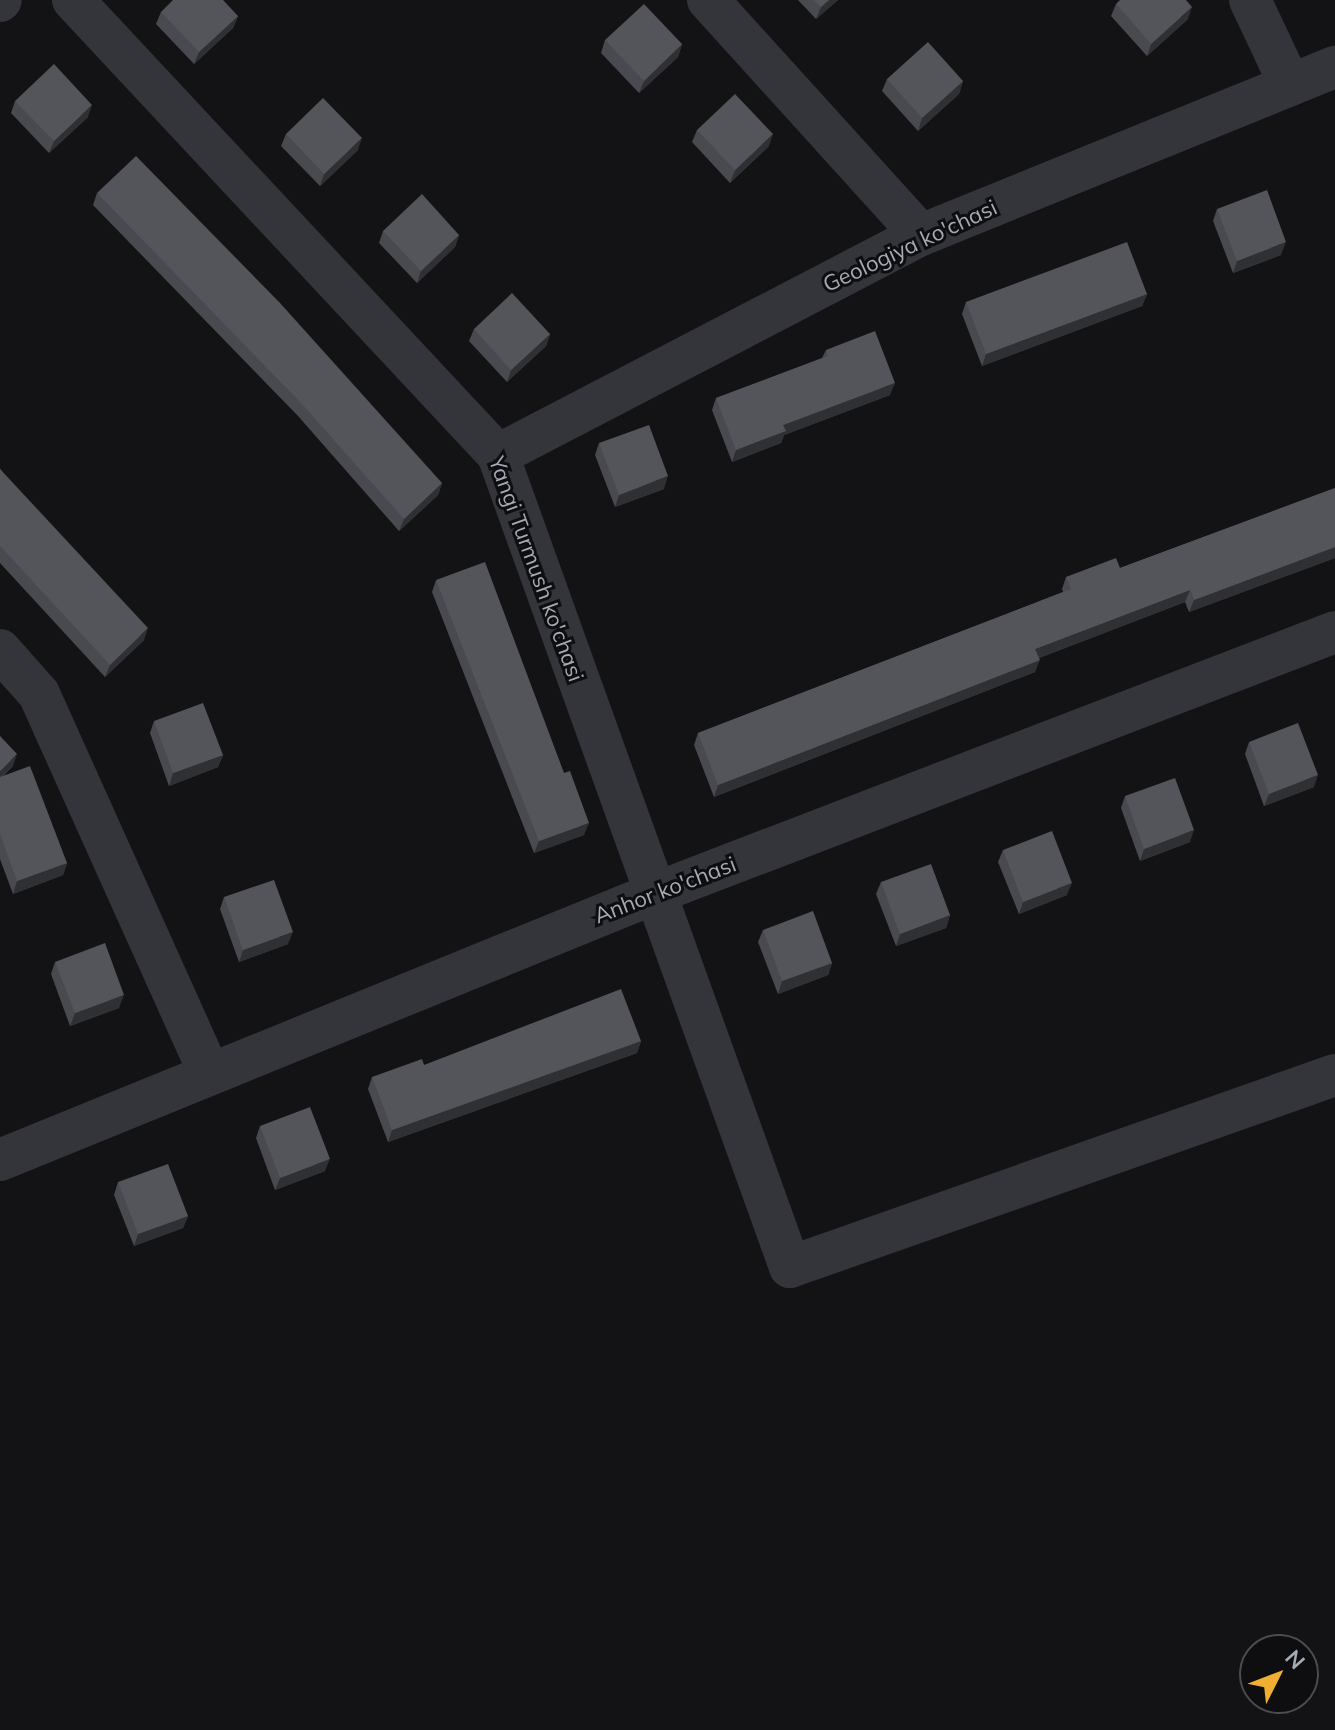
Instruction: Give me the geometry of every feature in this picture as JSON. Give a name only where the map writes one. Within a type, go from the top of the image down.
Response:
[{"type":"street","name":"Yangi Turmush ko'chasi","points":[[73,0],[498,455],[653,894],[790,1267],[1335,1075]]},
{"type":"street","points":[[708,0],[921,235]]},
{"type":"street","points":[[1250,0],[1290,85]]},
{"type":"street","name":"Geologiya ko'chasi","points":[[498,455],[921,235],[1335,67]]},
{"type":"street","name":"Anhor ko'chasi","points":[[0,1160],[653,894],[1335,632]]},
{"type":"street","points":[[0,650],[39,694],[210,1074]]},
{"type":"building","points":[[173,0],[223,0],[238,16],[199,52],[161,12]]},
{"type":"building","points":[[814,0],[829,0],[821,7]]},
{"type":"building","points":[[1120,0],[1186,0],[1192,7],[1151,44],[1116,4]]},
{"type":"building","points":[[644,4],[682,44],[644,81],[605,40]]},
{"type":"building","points":[[928,42],[963,81],[922,118],[887,79]]},
{"type":"building","points":[[54,64],[92,105],[54,141],[15,101]]},
{"type":"building","points":[[735,94],[773,134],[735,170],[697,130]]},
{"type":"building","points":[[323,98],[362,138],[324,174],[286,134]]},
{"type":"building","points":[[136,156],[280,303],[442,483],[404,519],[302,404],[97,193]]},
{"type":"building","points":[[1267,190],[1286,242],[1237,261],[1217,209]]},
{"type":"building","points":[[422,194],[459,235],[421,271],[383,231]]},
{"type":"building","points":[[1127,242],[1147,294],[986,354],[966,302]]},
{"type":"building","points":[[512,293],[550,334],[511,370],[474,329]]},
{"type":"building","points":[[875,331],[895,383],[783,425],[786,431],[736,450],[716,398],[828,356],[826,350]]},
{"type":"building","points":[[649,425],[668,476],[619,495],[599,443]]},
{"type":"building","points":[[0,469],[148,628],[110,665],[0,546]]},
{"type":"building","points":[[1335,488],[1335,547],[1194,600],[1190,590],[1035,649],[1040,660],[718,785],[698,733],[1071,589],[1066,577],[1116,558],[1120,568]]},
{"type":"building","points":[[485,562],[564,773],[570,771],[589,823],[539,841],[436,580]]},
{"type":"building","points":[[203,703],[223,755],[173,773],[154,721]]},
{"type":"building","points":[[1298,723],[1318,775],[1269,794],[1249,742]]},
{"type":"building","points":[[0,736],[17,754],[0,771]]},
{"type":"building","points":[[30,766],[67,863],[17,881],[0,834],[0,777]]},
{"type":"building","points":[[1175,778],[1194,830],[1144,849],[1125,796]]},
{"type":"building","points":[[1052,831],[1072,883],[1023,902],[1003,850]]},
{"type":"building","points":[[931,864],[950,915],[900,934],[881,882]]},
{"type":"building","points":[[274,880],[293,932],[243,950],[224,897]]},
{"type":"building","points":[[813,911],[832,963],[782,981],[763,930]]},
{"type":"building","points":[[105,943],[124,995],[75,1013],[55,962]]},
{"type":"building","points":[[621,989],[641,1041],[392,1130],[372,1077],[422,1059],[424,1065]]},
{"type":"building","points":[[310,1107],[330,1159],[280,1178],[260,1126]]},
{"type":"building","points":[[168,1164],[188,1216],[138,1234],[118,1182]]}]
